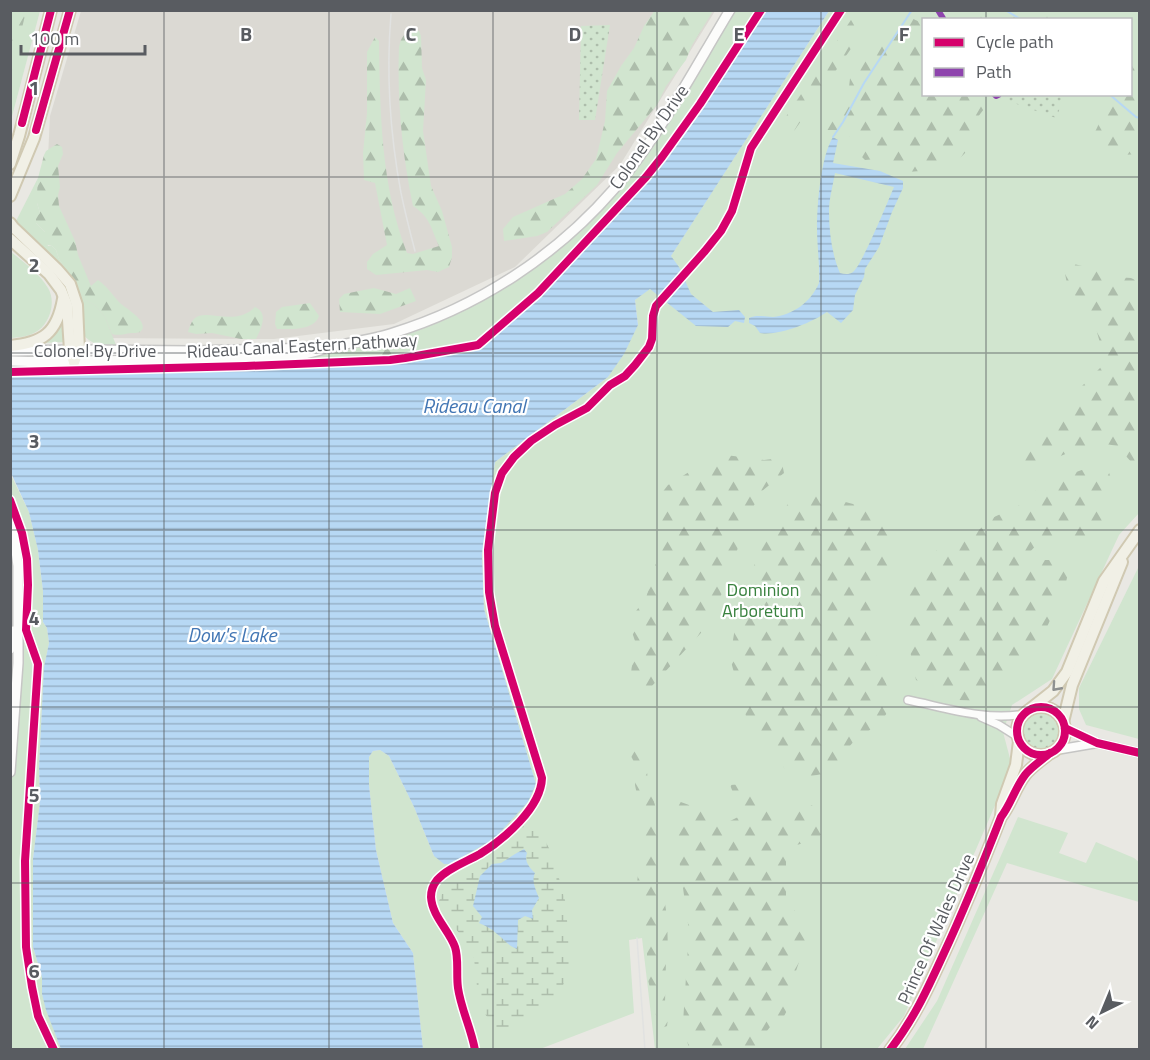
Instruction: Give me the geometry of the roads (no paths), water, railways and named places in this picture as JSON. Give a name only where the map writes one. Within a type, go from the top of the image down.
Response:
[{"type":"main road","points":[[10,164],[51,10]]},
{"type":"main road","points":[[10,196],[33,140],[70,10]]},
{"type":"main road","name":"Colonel By Drive","points":[[10,361],[74,362],[299,355],[393,333],[458,307],[511,278],[535,261],[566,237],[604,200],[644,151],[669,113],[729,10]]},
{"type":"main road","points":[[10,223],[57,268],[70,285],[77,305],[74,362]]},
{"type":"main road","points":[[10,239],[56,282],[64,296],[68,311],[74,350]]},
{"type":"main road","points":[[10,346],[28,344],[48,334],[58,320],[64,296]]},
{"type":"main road","name":"Colonel By Drive","points":[[10,351],[322,348]]},
{"type":"main road","points":[[10,525],[14,536],[18,566],[18,663],[10,772]]},
{"type":"main road","points":[[1127,548],[1072,685],[1064,725],[1064,740],[1053,752],[1036,754],[1029,752],[1019,739],[1018,724],[1027,712],[1053,692],[1067,672],[1104,581],[1127,548],[1140,530]]},
{"type":"main road","points":[[10,649],[18,605]]},
{"type":"main road","points":[[1027,712],[1040,707],[1052,709],[1064,725]]},
{"type":"main road","name":"Prince Of Wales Drive","points":[[1001,817],[1002,804],[1016,765],[1019,739]]},
{"type":"main road","name":"Prince Of Wales Drive","points":[[890,1050],[919,1007],[956,928],[1001,817],[1027,773],[1053,752]]},
{"type":"street","points":[[908,700],[979,716],[999,725],[1019,739]]},
{"type":"street","points":[[979,716],[1006,716],[1027,712]]},
{"type":"street","points":[[1064,725],[1097,743],[1140,753]]},
{"type":"street","points":[[1053,752],[1097,743]]},
{"type":"water","name":"Dow's Lake","points":[[764,11],[829,11],[671,256],[679,267],[691,294],[713,312],[739,310],[745,317],[744,323],[735,321],[728,327],[696,326],[650,289],[635,300],[638,325],[624,354],[608,377],[495,462],[482,556],[484,609],[536,784],[528,802],[494,839],[450,864],[444,864],[434,856],[414,807],[389,756],[380,750],[373,751],[369,757],[369,785],[376,850],[393,923],[413,953],[423,1049],[61,1049],[46,1010],[42,994],[42,977],[33,947],[33,859],[40,802],[39,767],[44,667],[49,643],[47,628],[43,622],[43,591],[38,550],[29,512],[11,473],[11,375],[338,366],[414,361],[478,348],[565,268],[652,172],[684,131]]},
{"type":"water","points":[[833,137],[838,140],[833,163],[880,171],[903,181],[903,188],[879,247],[865,269],[864,277],[855,295],[853,310],[841,323],[827,312],[795,328],[776,333],[760,333],[755,326],[749,323],[749,318],[788,314],[806,302],[819,283],[818,206],[820,181]],"holes":[[[835,173],[894,187],[857,267],[850,274],[840,273],[833,251],[829,219]]]},
{"type":"water","points":[[524,849],[527,853],[528,864],[535,873],[535,889],[539,898],[532,910],[533,919],[525,916],[518,920],[517,949],[491,929],[479,923],[482,917],[473,906],[480,876],[492,864],[501,863]]},
{"type":"waterway","points":[[833,137],[864,83],[912,10]]},
{"type":"waterway","points":[[1005,10],[1019,18]]},
{"type":"waterway","points":[[1111,96],[1140,118]]},
{"type":"tram line","points":[[391,14],[389,81],[394,149],[401,193],[415,251]]},
{"type":"tram line","points":[[637,938],[645,1050]]},
{"type":"water label","name":"Rideau Canal","points":[[474,406]]},
{"type":"park label","name":"Dominion Arboretum","points":[[763,600]]}]
